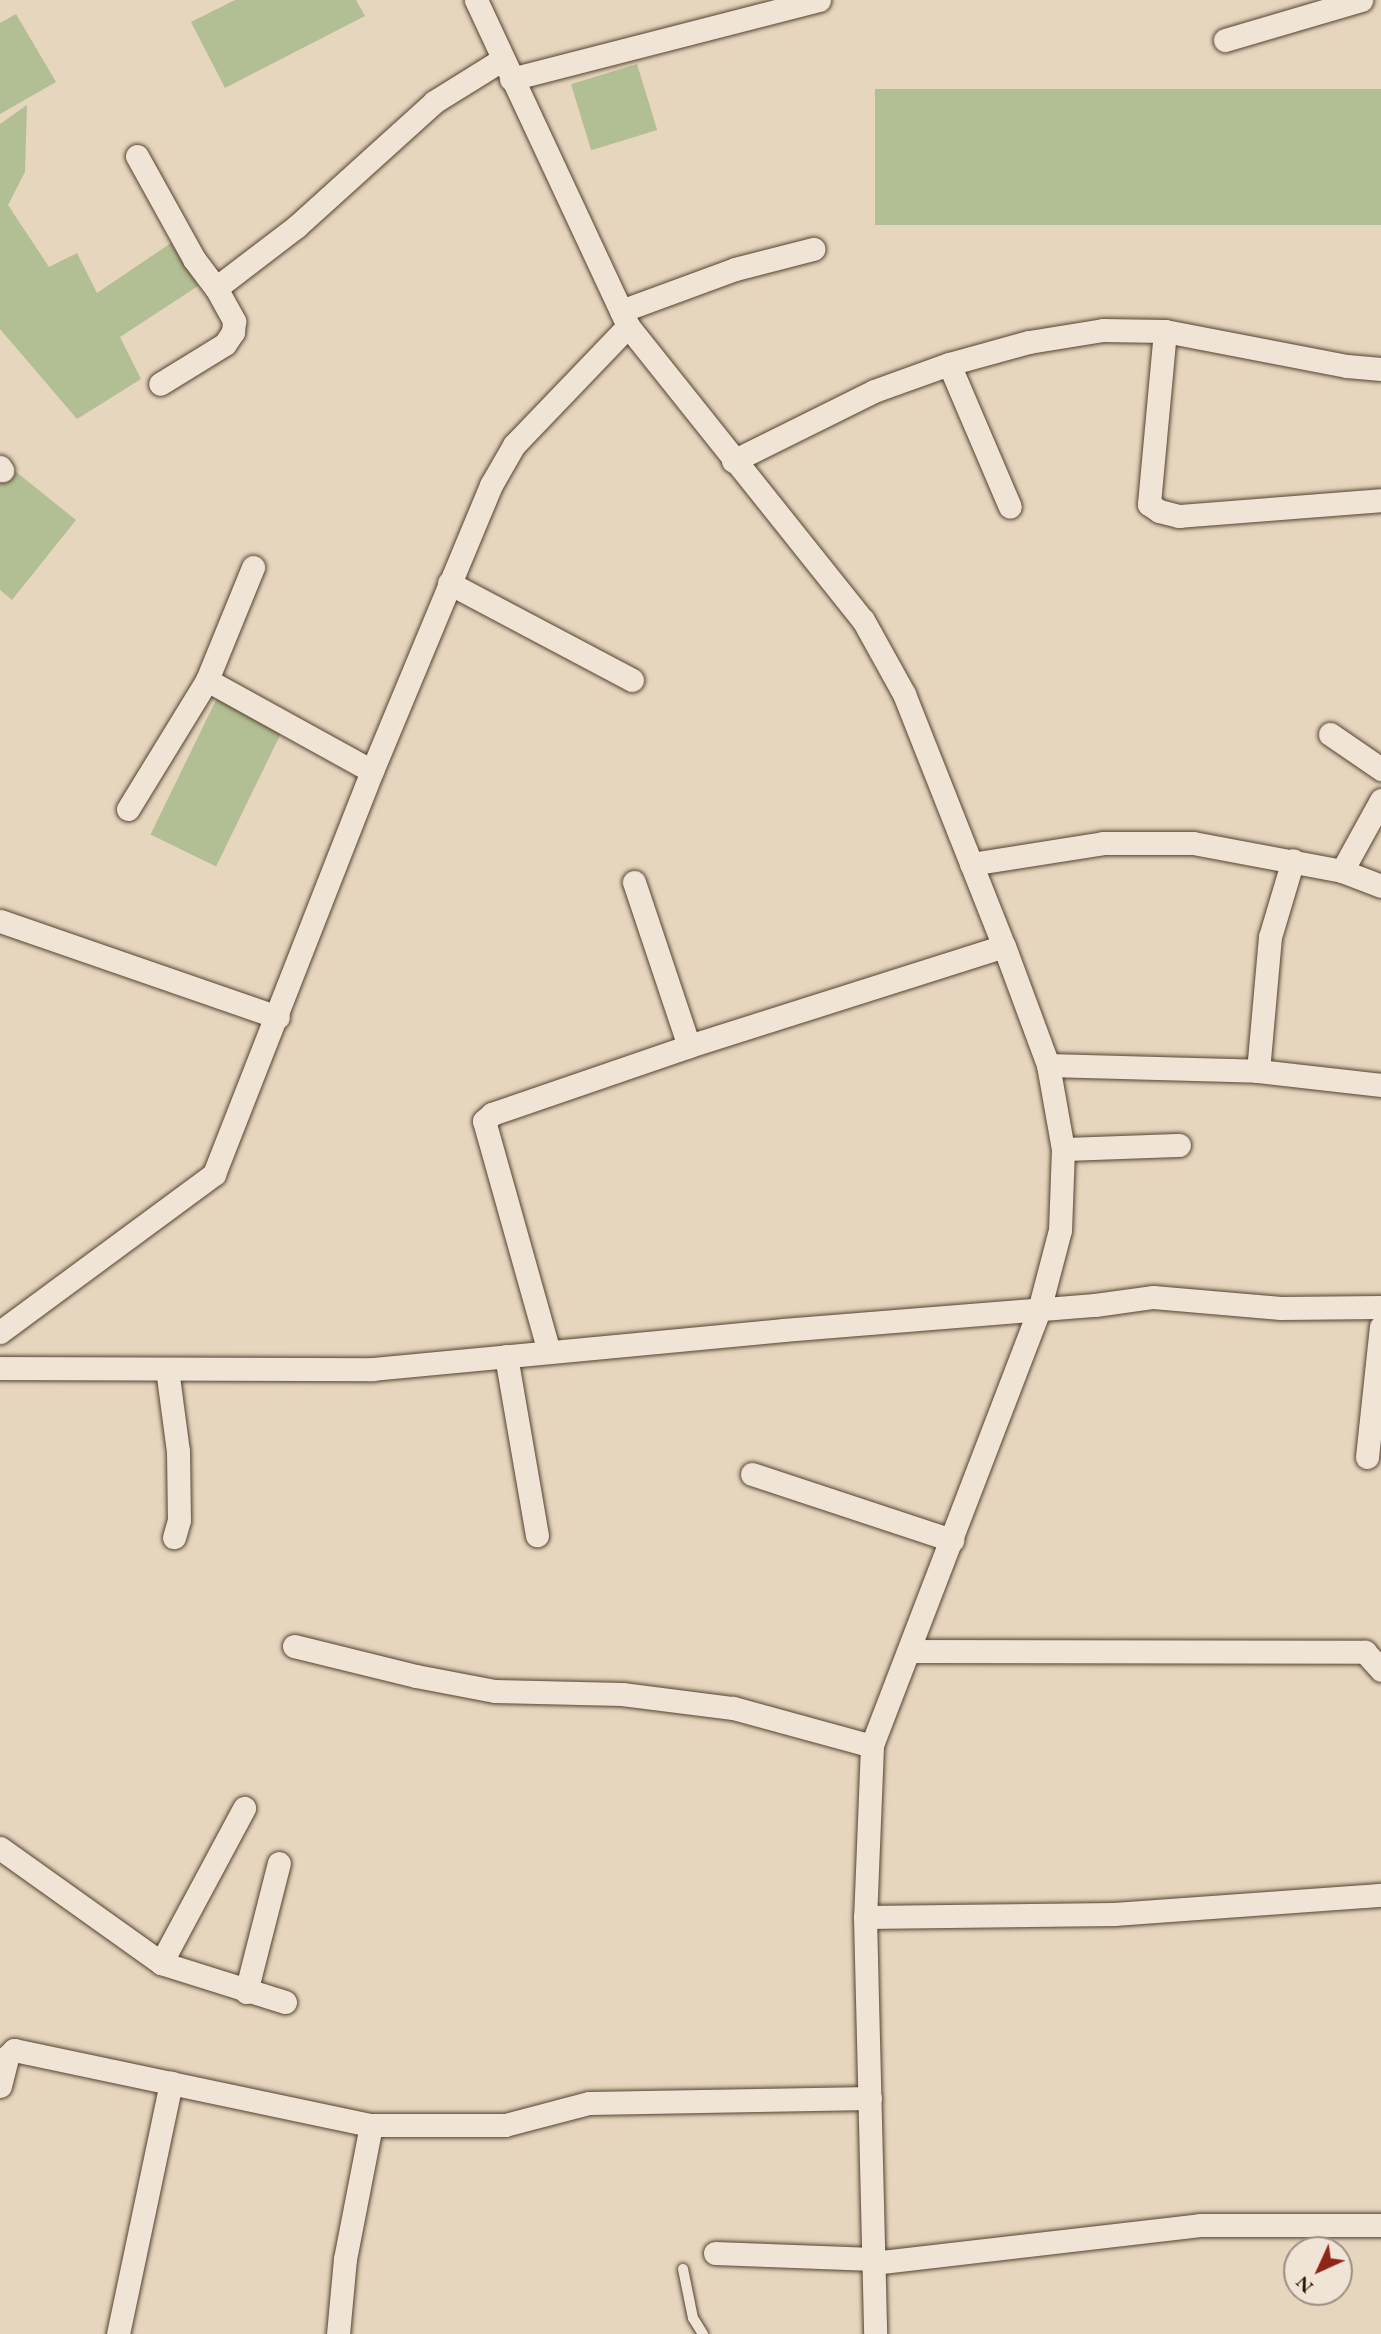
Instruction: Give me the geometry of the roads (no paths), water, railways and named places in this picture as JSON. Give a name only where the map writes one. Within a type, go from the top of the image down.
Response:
[{"type":"street","points":[[476,0],[625,319],[733,461],[863,620],[904,694],[1048,1065],[1063,1149],[1060,1230],[1039,1310],[872,1746],[865,1917],[874,2334]]},
{"type":"street","points":[[216,288],[297,226],[434,102],[507,69],[819,0]]},
{"type":"street","points":[[1225,40],[1362,0]]},
{"type":"street","points":[[137,156],[194,259],[216,288],[234,321],[233,332],[225,344],[160,384]]},
{"type":"street","points":[[0,1332],[214,1174],[449,583],[491,485],[514,445],[625,319],[735,269],[813,249]]},
{"type":"street","points":[[733,461],[874,391],[949,364],[1030,342],[1103,330],[1165,331],[1347,366],[1381,369]]},
{"type":"street","points":[[1165,331],[1149,504],[1159,512],[1180,516],[1381,500]]},
{"type":"street","points":[[949,364],[1010,507]]},
{"type":"street","points":[[128,809],[207,680],[253,567]]},
{"type":"street","points":[[449,583],[632,680]]},
{"type":"street","points":[[207,680],[372,771]]},
{"type":"street","points":[[1330,734],[1381,769]]},
{"type":"street","points":[[1342,871],[1381,800]]},
{"type":"street","points":[[971,864],[1103,843],[1193,843],[1342,871],[1381,886]]},
{"type":"street","points":[[1258,1071],[1270,937],[1293,860]]},
{"type":"street","points":[[634,882],[689,1046]]},
{"type":"street","points":[[0,920],[278,1017]]},
{"type":"street","points":[[549,1352],[484,1121],[492,1114],[689,1046],[1004,946]]},
{"type":"street","points":[[1048,1065],[1258,1071],[1381,1085]]},
{"type":"street","points":[[1063,1149],[1179,1144]]},
{"type":"street","points":[[0,1368],[372,1368],[1039,1310],[1153,1297],[1281,1308],[1381,1307]]},
{"type":"street","points":[[1367,1457],[1381,1327]]},
{"type":"street","points":[[506,1356],[537,1535]]},
{"type":"street","points":[[167,1368],[178,1451],[179,1520],[174,1537]]},
{"type":"street","points":[[752,1474],[952,1540]]},
{"type":"street","points":[[294,1646],[416,1676],[495,1691],[622,1694],[733,1708],[872,1746]]},
{"type":"street","points":[[909,1651],[1365,1652],[1381,1670]]},
{"type":"street","points":[[161,1963],[244,1808]]},
{"type":"street","points":[[0,1848],[161,1963],[285,2003]]},
{"type":"street","points":[[246,1992],[279,1863]]},
{"type":"street","points":[[865,1917],[1114,1914],[1381,1895]]},
{"type":"street","points":[[0,2086],[7,2057],[14,2050],[371,2126],[505,2125],[589,2104],[870,2098]]},
{"type":"street","points":[[118,2334],[171,2083]]},
{"type":"street","points":[[338,2334],[345,2259],[371,2126]]},
{"type":"street","points":[[715,2253],[873,2261],[1200,2225],[1381,2225]]},
{"type":"lane","points":[[683,2269],[693,2318],[703,2334]]}]
